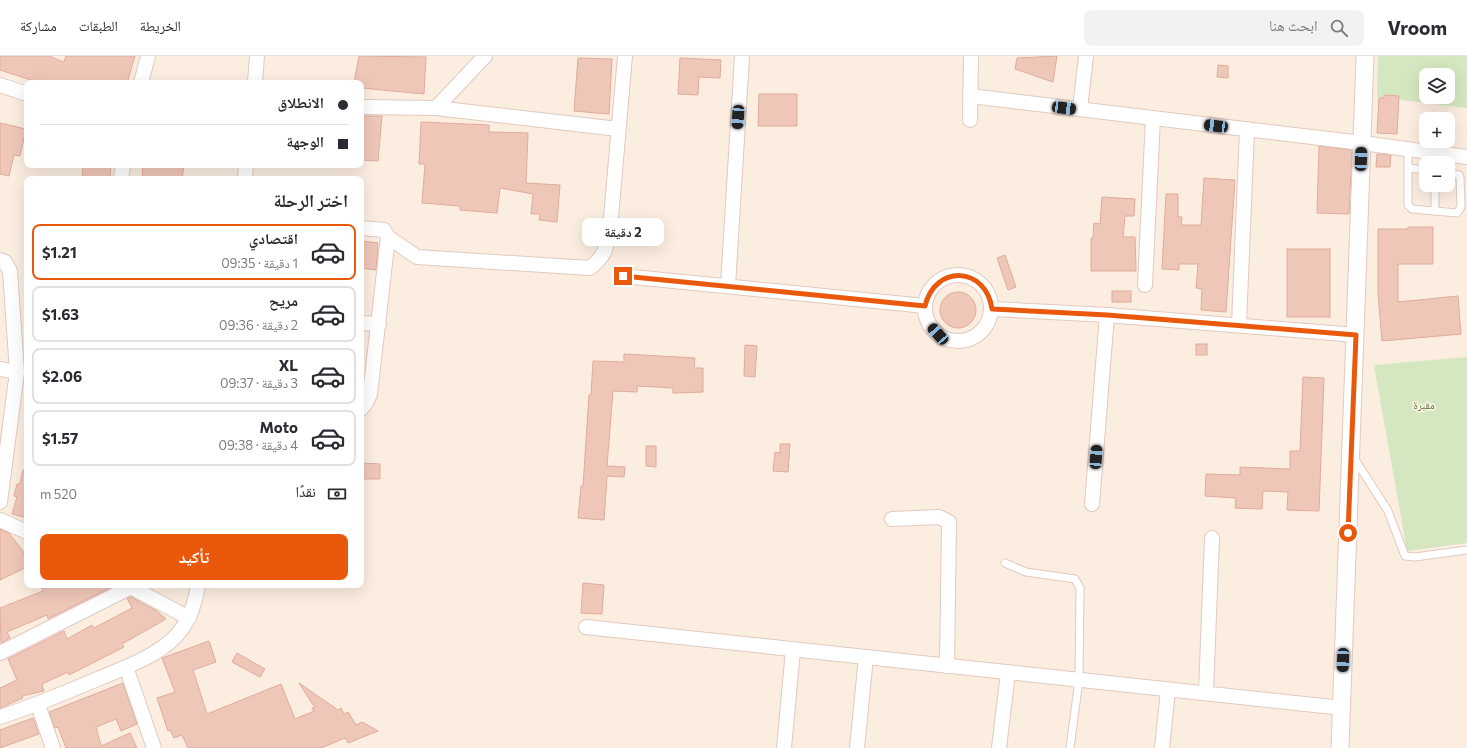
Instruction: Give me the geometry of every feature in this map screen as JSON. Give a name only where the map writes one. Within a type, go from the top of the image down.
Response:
[{"type":"street","points":[[142,80],[148,56]]},
{"type":"street","points":[[255,80],[257,56]]},
{"type":"street","points":[[436,108],[485,56]]},
{"type":"street","points":[[364,228],[384,230],[388,237],[417,257],[434,260],[590,268],[600,260],[606,251],[610,229],[625,56]]},
{"type":"street","points":[[728,286],[742,56]]},
{"type":"street","points":[[970,120],[971,56]]},
{"type":"street","points":[[1080,109],[1086,56]]},
{"type":"street","points":[[1340,748],[1365,56]]},
{"type":"street","points":[[0,85],[24,93]]},
{"type":"street","points":[[970,96],[1467,157]]},
{"type":"street","points":[[364,107],[436,108],[618,129]]},
{"type":"street","points":[[1145,285],[1153,118]]},
{"type":"street","points":[[1239,325],[1247,129]]},
{"type":"street","points":[[364,405],[370,394],[388,237]]},
{"type":"street","points":[[0,260],[5,262],[10,271],[16,372],[0,502]]},
{"type":"street","points":[[960,275],[970,277],[979,282],[988,294],[992,309],[990,319],[985,329],[972,338],[957,342],[947,340],[930,326],[926,317],[925,306],[928,296],[937,284],[950,276],[960,275]]},
{"type":"street","points":[[623,276],[925,306]]},
{"type":"street","points":[[992,309],[1107,315],[1356,335]]},
{"type":"street","points":[[1092,504],[1107,315]]},
{"type":"street","points":[[364,323],[379,324]]},
{"type":"street","points":[[0,369],[16,372]]},
{"type":"street","points":[[892,519],[938,518],[949,522],[947,666]]},
{"type":"street","points":[[0,520],[24,531]]},
{"type":"street","points":[[1206,692],[1212,538]]},
{"type":"street","points":[[0,653],[125,588]]},
{"type":"street","points":[[133,588],[189,618]]},
{"type":"street","points":[[0,717],[38,704],[142,660],[175,638],[189,618],[196,598],[198,588]]},
{"type":"street","points":[[586,627],[1168,690],[1206,692],[1342,708]]},
{"type":"street","points":[[784,748],[793,650]]},
{"type":"street","points":[[857,748],[866,657]]},
{"type":"street","points":[[126,667],[154,748]]},
{"type":"street","points":[[998,748],[1008,672]]},
{"type":"street","points":[[1162,748],[1168,690]]},
{"type":"street","points":[[38,704],[53,748]]},
{"type":"lane","points":[[1408,149],[1408,205],[1412,209],[1458,213],[1460,210],[1460,177],[1459,175],[1455,174]]},
{"type":"lane","points":[[1408,168],[1419,169]]},
{"type":"lane","points":[[1435,192],[1435,211]]},
{"type":"lane","points":[[1351,453],[1388,511],[1405,556],[1415,557],[1467,550]]},
{"type":"lane","points":[[1005,563],[1026,572],[1075,579],[1080,588],[1079,680],[1070,748]]},
{"type":"green space","points":[[1378,56],[1467,56],[1467,108],[1434,104],[1455,104],[1455,68],[1419,68],[1419,102],[1377,97]]},
{"type":"green space","name":"مقبرة","points":[[1467,357],[1467,543],[1407,551],[1374,365]]},
{"type":"building","points":[[0,56],[49,56],[64,62],[66,56],[135,56],[128,80],[31,80],[0,70]]},
{"type":"building","points":[[359,56],[426,57],[424,94],[364,88],[364,80],[355,80]]},
{"type":"building","points":[[1057,56],[1053,82],[1015,69],[1017,58]]},
{"type":"building","points":[[578,58],[612,59],[609,114],[574,111]]},
{"type":"building","points":[[680,58],[721,60],[720,78],[699,77],[698,95],[678,94]]},
{"type":"building","points":[[1218,65],[1228,66],[1228,78],[1217,77]]},
{"type":"building","points":[[759,94],[797,94],[797,126],[758,126]]},
{"type":"building","points":[[1384,95],[1399,96],[1397,134],[1377,133],[1379,98],[1384,98]]},
{"type":"building","points":[[364,116],[382,116],[378,161],[364,160]]},
{"type":"building","points":[[421,122],[489,125],[489,132],[528,133],[526,183],[560,185],[557,222],[539,220],[540,214],[531,214],[533,194],[500,188],[497,213],[460,210],[460,206],[422,203],[425,164],[419,164]]},
{"type":"building","points":[[0,123],[24,129],[24,138],[20,156],[14,155],[9,176],[0,174]]},
{"type":"building","points":[[1319,146],[1352,150],[1349,214],[1317,213]]},
{"type":"building","points":[[1377,154],[1391,155],[1390,167],[1376,167]]},
{"type":"building","points":[[83,168],[111,168],[110,176],[82,176]]},
{"type":"building","points":[[143,168],[184,168],[182,176],[142,176]]},
{"type":"building","points":[[1204,178],[1235,180],[1226,312],[1201,310],[1202,289],[1196,288],[1198,264],[1179,264],[1179,270],[1162,269],[1166,194],[1178,194],[1178,217],[1182,217],[1181,225],[1201,225]]},
{"type":"building","points":[[1102,197],[1135,199],[1134,216],[1125,216],[1123,237],[1135,237],[1136,271],[1091,271],[1091,238],[1093,238],[1094,223],[1100,224]]},
{"type":"building","points":[[1408,227],[1433,227],[1433,264],[1398,264],[1398,302],[1458,296],[1461,334],[1382,341],[1378,293],[1378,229],[1408,229]]},
{"type":"building","points":[[364,241],[378,243],[376,270],[364,268]]},
{"type":"building","points":[[1287,249],[1330,249],[1330,317],[1287,317]]},
{"type":"building","points":[[1005,255],[1016,287],[1008,290],[997,258]]},
{"type":"building","points":[[1112,291],[1131,291],[1131,302],[1112,302]]},
{"type":"building","points":[[958,292],[968,295],[973,300],[976,310],[973,320],[968,325],[958,328],[948,325],[943,320],[940,310],[943,300],[948,295]]},
{"type":"building","points":[[1196,344],[1207,344],[1207,355],[1196,355]]},
{"type":"building","points":[[745,345],[757,346],[755,377],[744,376]]},
{"type":"building","points":[[624,354],[695,358],[694,368],[703,368],[703,392],[673,393],[673,388],[637,386],[637,392],[613,391],[607,466],[625,467],[624,477],[607,476],[604,520],[578,518],[581,486],[583,486],[589,395],[591,395],[593,361],[624,362]]},
{"type":"building","points":[[1303,377],[1324,378],[1319,511],[1287,510],[1288,492],[1263,491],[1262,509],[1235,508],[1236,498],[1205,496],[1206,474],[1240,475],[1240,467],[1290,469],[1290,451],[1300,451]]},
{"type":"building","points":[[780,444],[790,444],[788,472],[773,471],[775,452],[780,453]]},
{"type":"building","points":[[646,446],[656,446],[656,467],[646,466]]},
{"type":"building","points":[[364,463],[380,464],[380,479],[364,479]]},
{"type":"building","points":[[24,470],[24,517],[12,514],[17,497],[14,496],[17,484],[20,484]]},
{"type":"building","points":[[0,529],[9,533],[23,551],[24,568],[0,580]]},
{"type":"building","points":[[583,583],[604,585],[602,614],[581,613]]},
{"type":"building","points":[[42,588],[110,588],[48,619],[47,615],[7,632],[10,638],[1,643],[0,608],[43,591]]},
{"type":"building","points":[[131,597],[157,611],[166,619],[122,644],[124,647],[69,675],[68,672],[42,684],[44,691],[22,696],[23,698],[0,708],[0,688],[17,680],[8,659],[64,631],[67,639],[92,625],[94,628],[132,608],[127,598]]},
{"type":"building","points":[[209,641],[216,662],[193,670],[207,714],[281,684],[295,719],[314,711],[312,708],[315,708],[299,683],[338,710],[341,708],[344,714],[348,712],[356,725],[362,722],[378,731],[348,743],[345,738],[321,748],[188,748],[182,735],[174,738],[170,730],[168,731],[157,698],[175,692],[162,658]]},
{"type":"building","points":[[237,653],[265,669],[260,677],[232,662]]},
{"type":"building","points":[[123,683],[137,724],[121,731],[116,719],[96,727],[101,746],[130,733],[137,748],[66,748],[58,727],[55,728],[49,712]]},
{"type":"building","points":[[33,718],[39,734],[0,748],[0,730]]},
{"type":"route","points":[[623,276],[925,306],[933,287],[940,281],[950,276],[960,275],[970,277],[979,282],[986,290],[992,309],[1107,315],[1356,335],[1348,533]]}]
